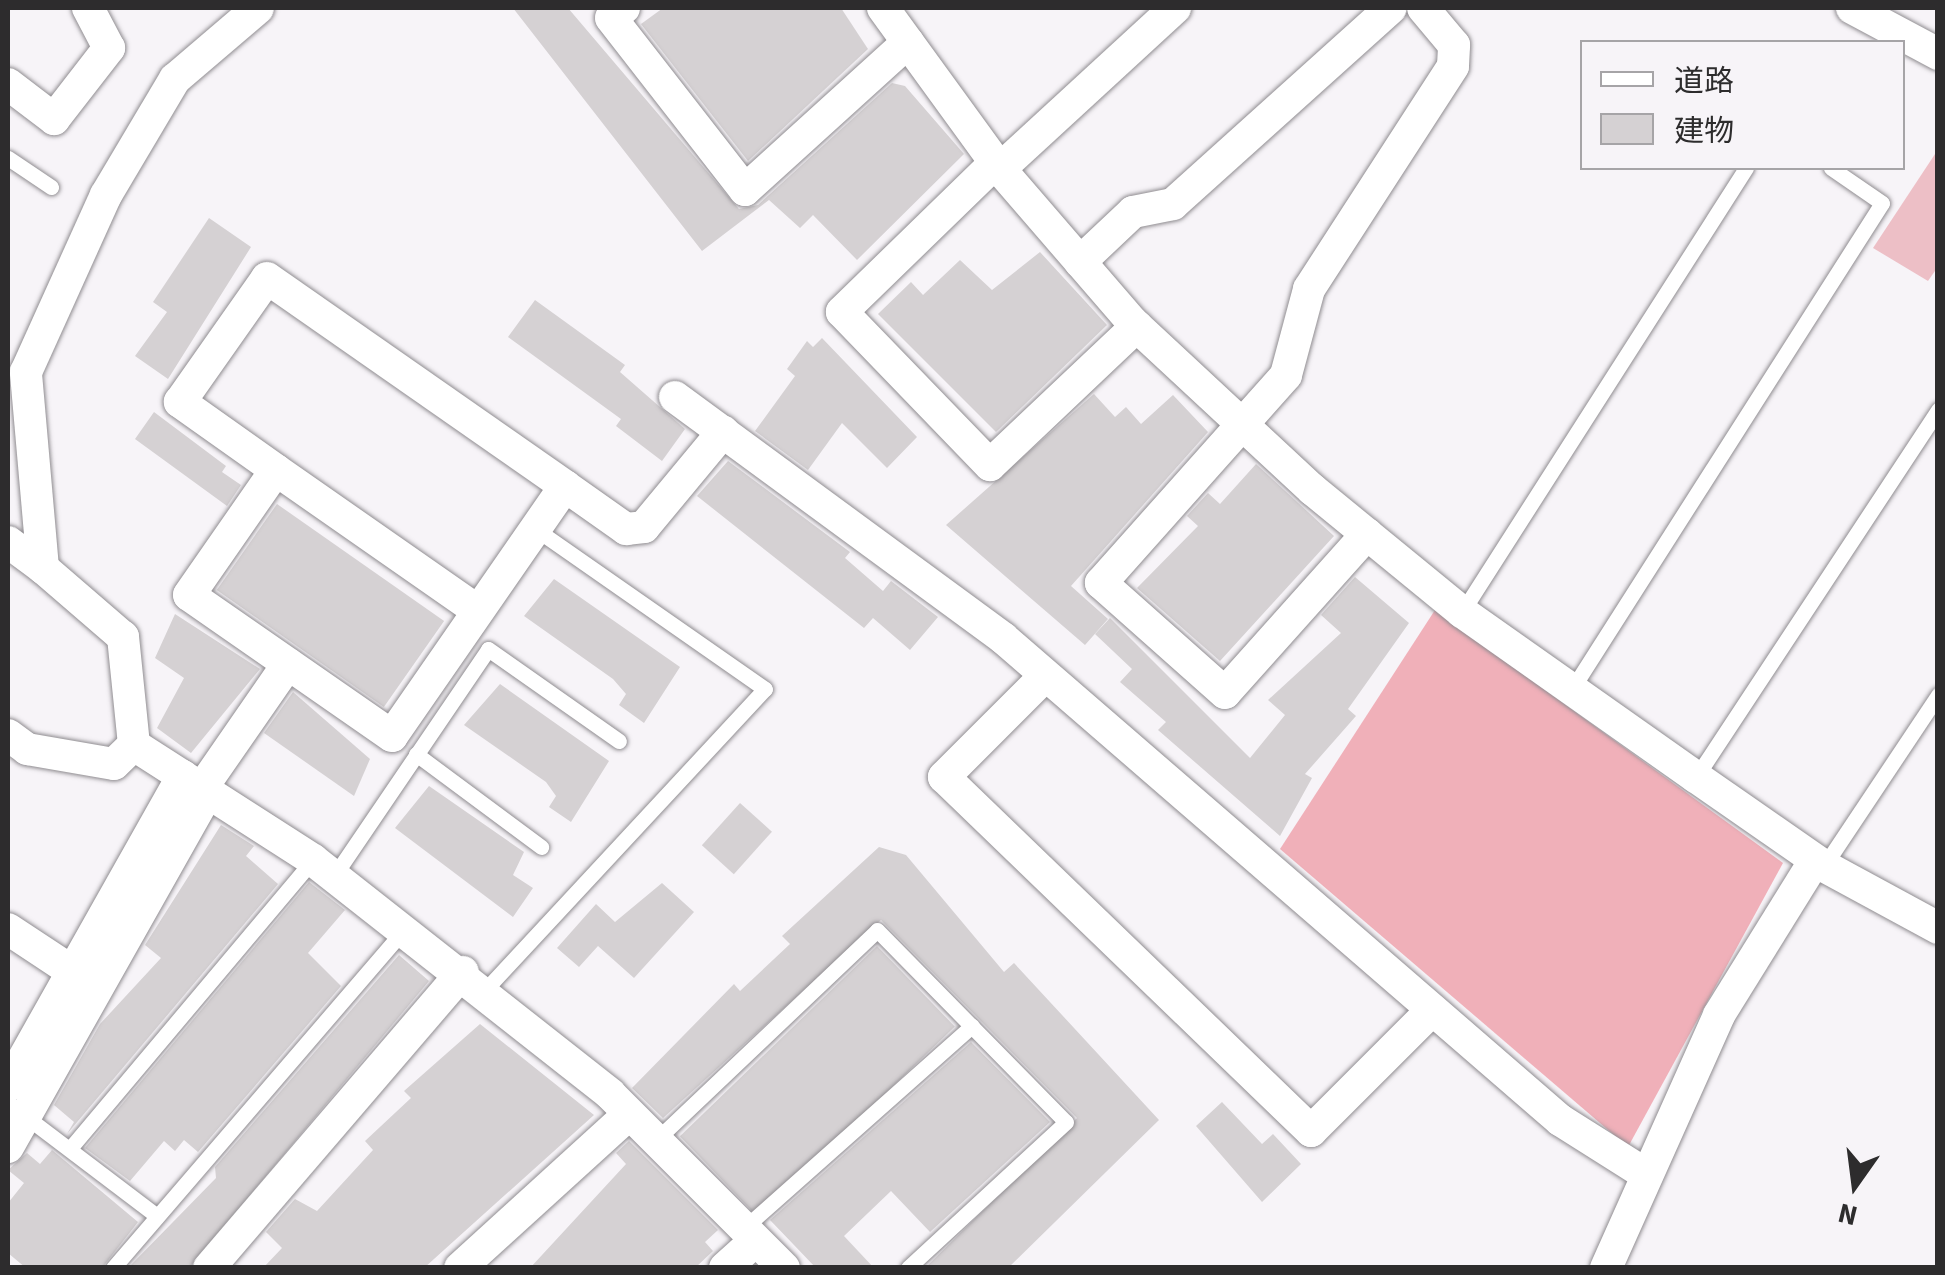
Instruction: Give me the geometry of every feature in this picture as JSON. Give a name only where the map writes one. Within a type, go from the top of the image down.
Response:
[{"type":"street","points":[[8,84],[54,119],[109,48],[88,8]]},
{"type":"street","points":[[43,568],[26,372],[106,195],[175,79],[258,8]]},
{"type":"street","points":[[624,8],[612,18],[745,190],[908,42]]},
{"type":"street","points":[[883,8],[998,166],[1080,262],[1137,326],[1245,428],[1462,612],[1820,863],[1938,928]]},
{"type":"street","points":[[1137,326],[990,465],[842,312],[1175,8]]},
{"type":"street","points":[[1080,262],[1133,212],[1173,204],[1391,8]]},
{"type":"street","points":[[1367,534],[1225,693],[1102,583],[1245,428],[1286,376],[1310,290],[1453,66],[1454,45],[1423,8]]},
{"type":"street","points":[[1852,8],[1938,54]]},
{"type":"street","points":[[478,611],[180,402],[267,278],[626,529],[644,526],[723,432]]},
{"type":"street","points":[[675,397],[1045,676],[1560,1120],[1647,1176]]},
{"type":"street","points":[[276,470],[190,595],[392,736],[565,486]]},
{"type":"street","points":[[8,542],[123,636],[134,746]]},
{"type":"street","points":[[8,1146],[18,1108],[198,785],[288,664]]},
{"type":"street","points":[[1045,676],[944,778],[1311,1131],[1432,1010]]},
{"type":"street","points":[[8,735],[27,749],[114,764],[134,746]]},
{"type":"street","points":[[134,746],[323,868],[474,981],[628,1116],[784,1268]]},
{"type":"street","points":[[1606,1268],[1719,1015],[1820,863]]},
{"type":"street","points":[[8,930],[86,982]]},
{"type":"street","points":[[209,1268],[474,981]]},
{"type":"street","points":[[8,1086],[86,982]]},
{"type":"street","points":[[460,1268],[628,1116]]},
{"type":"street","points":[[726,1268],[749,1235]]},
{"type":"lane","points":[[8,158],[51,187]]},
{"type":"lane","points":[[1462,612],[1745,170]]},
{"type":"lane","points":[[1572,688],[1882,203],[1833,170]]},
{"type":"lane","points":[[1696,776],[1938,410]]},
{"type":"lane","points":[[474,981],[765,690],[535,529]]},
{"type":"lane","points":[[72,1146],[323,868],[416,754],[488,648],[619,741]]},
{"type":"lane","points":[[1820,863],[1938,695]]},
{"type":"lane","points":[[416,754],[541,846]]},
{"type":"lane","points":[[113,1268],[405,929]]},
{"type":"lane","points":[[654,1141],[877,930],[1066,1122],[908,1268]]},
{"type":"lane","points":[[749,1235],[972,1026]]},
{"type":"lane","points":[[18,1108],[72,1146],[157,1216]]},
{"type":"shaded area","points":[[1937,151],[1937,268],[1928,281],[1873,248]]},
{"type":"shaded area","points":[[1435,610],[1783,863],[1628,1147],[1280,849]]},
{"type":"building","points":[[513,8],[568,8],[739,209],[758,205],[892,83],[905,86],[964,154],[857,260],[813,215],[800,228],[769,200],[702,251]]},
{"type":"building","points":[[663,8],[841,8],[868,49],[748,161],[641,24]]},
{"type":"building","points":[[209,218],[251,247],[168,379],[135,356],[167,312],[153,302]]},
{"type":"building","points":[[1040,252],[1107,325],[996,432],[878,314],[911,282],[923,295],[960,260],[992,290]]},
{"type":"building","points":[[535,300],[625,365],[620,372],[685,429],[662,461],[616,426],[621,419],[508,337]]},
{"type":"building","points":[[822,338],[917,437],[887,468],[842,423],[808,470],[755,431],[795,376],[787,369],[807,341],[813,347]]},
{"type":"building","points":[[1094,394],[1115,417],[1126,407],[1141,424],[1173,395],[1208,432],[1071,586],[1108,619],[1085,645],[946,525]]},
{"type":"building","points":[[154,412],[226,466],[222,472],[241,485],[227,506],[135,439]]},
{"type":"building","points":[[728,461],[850,552],[845,558],[883,591],[891,581],[938,617],[910,650],[873,618],[864,628],[697,496]]},
{"type":"building","points":[[1256,464],[1334,536],[1220,661],[1137,588],[1198,526],[1187,516],[1208,493],[1220,504]]},
{"type":"building","points":[[277,504],[444,621],[384,707],[217,590]]},
{"type":"building","points":[[1355,577],[1409,623],[1348,709],[1356,716],[1305,774],[1312,778],[1280,836],[1158,730],[1166,722],[1120,682],[1132,669],[1095,634],[1110,618],[1250,758],[1285,715],[1268,700],[1341,633],[1321,615]]},
{"type":"building","points":[[554,579],[680,667],[644,723],[619,705],[626,694],[613,679],[524,616]]},
{"type":"building","points":[[175,614],[260,669],[191,753],[157,728],[184,678],[155,658]]},
{"type":"building","points":[[500,684],[609,761],[571,822],[549,807],[556,796],[546,782],[464,725]]},
{"type":"building","points":[[293,692],[370,759],[354,796],[264,733]]},
{"type":"building","points":[[429,786],[524,852],[513,875],[533,888],[513,917],[395,828]]},
{"type":"building","points":[[740,803],[772,832],[734,874],[702,845]]},
{"type":"building","points":[[221,825],[254,846],[246,856],[278,884],[67,1134],[74,1122],[54,1105],[100,1024],[161,958],[145,945]]},
{"type":"building","points":[[879,847],[906,855],[1004,972],[1014,963],[1159,1120],[1008,1268],[925,1268],[1077,1118],[881,920],[663,1118],[632,1088],[734,984],[740,991],[790,944],[782,936]]},
{"type":"building","points":[[309,882],[345,910],[308,953],[341,986],[198,1152],[184,1140],[175,1151],[164,1141],[130,1181],[85,1148]]},
{"type":"building","points":[[662,883],[694,912],[634,978],[598,946],[579,967],[557,948],[596,904],[615,922]]},
{"type":"building","points":[[877,946],[955,1027],[758,1217],[680,1136]]},
{"type":"building","points":[[399,955],[429,981],[189,1268],[128,1268],[216,1178],[215,1167]]},
{"type":"building","points":[[480,1024],[594,1115],[424,1268],[263,1268],[282,1248],[266,1232],[295,1199],[317,1211],[373,1150],[365,1141],[411,1098],[404,1091]]},
{"type":"building","points":[[971,1042],[1050,1122],[930,1232],[891,1191],[844,1236],[874,1268],[816,1268],[770,1220]]},
{"type":"building","points":[[1222,1102],[1262,1144],[1273,1134],[1301,1164],[1262,1202],[1196,1126]]},
{"type":"building","points":[[629,1141],[718,1230],[705,1242],[713,1251],[695,1268],[530,1268],[626,1164],[616,1153]]},
{"type":"building","points":[[52,1150],[138,1222],[102,1268],[26,1268],[8,1253],[8,1203],[24,1183],[8,1170],[27,1153],[40,1164]]}]
